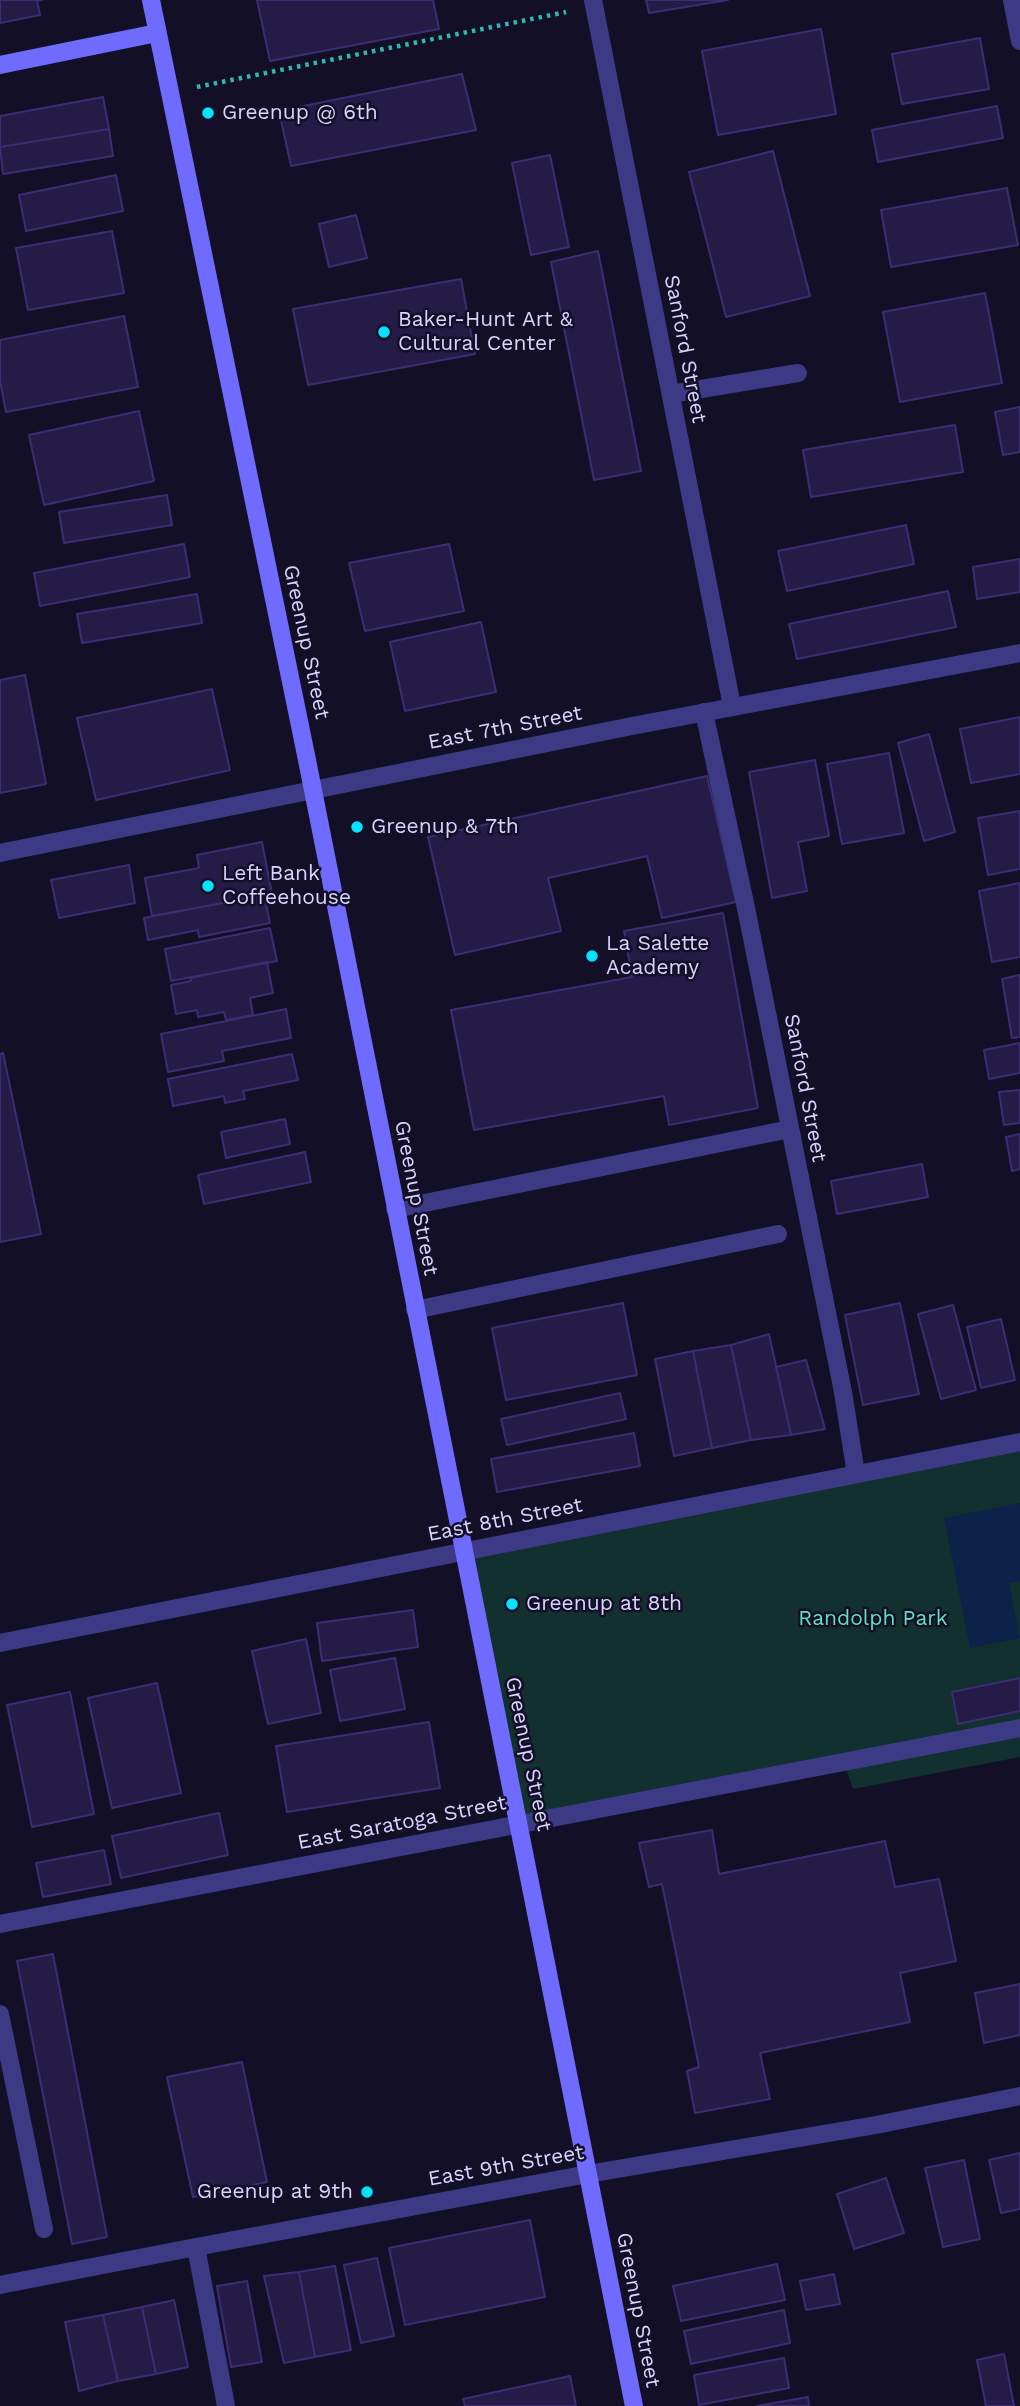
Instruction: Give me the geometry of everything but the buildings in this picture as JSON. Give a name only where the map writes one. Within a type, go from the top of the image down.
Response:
[{"type":"main road","name":"Greenup Street","points":[[151,0],[313,789],[634,2406]]},
{"type":"main road","points":[[0,65],[157,33]]},
{"type":"street","name":"Sanford Street","points":[[593,0],[732,706]]},
{"type":"street","points":[[1012,0],[1020,41]]},
{"type":"street","points":[[671,394],[798,373]]},
{"type":"street","name":"East 7th Street","points":[[0,853],[732,706],[1020,653]]},
{"type":"street","name":"Sanford Street","points":[[704,712],[843,1392],[856,1474]]},
{"type":"street","points":[[395,1209],[790,1129]]},
{"type":"street","points":[[415,1310],[778,1234]]},
{"type":"street","name":"East 8th Street","points":[[0,1643],[1020,1442]]},
{"type":"street","name":"East Saratoga Street","points":[[0,1924],[1020,1727]]},
{"type":"street","points":[[0,2014],[44,2229]]},
{"type":"street","name":"East 9th Street","points":[[0,2285],[588,2174],[876,2125],[1020,2096]]},
{"type":"street","points":[[196,2247],[226,2406]]},
{"type":"path","points":[[169,93],[547,15]]},
{"type":"green space","name":"Randolph Park","points":[[1020,1442],[1020,1757],[853,1789],[844,1763],[519,1824],[463,1552]]},
{"type":"water","points":[[1020,1503],[1020,1581],[1009,1583],[1020,1638],[970,1648],[944,1518]]},
{"type":"place","name":"Greenup @ 6th","points":[[208,113]]},
{"type":"place","name":"Baker-Hunt Art & Cultural Center","points":[[384,332]]},
{"type":"place","name":"Greenup & 7th","points":[[357,827]]},
{"type":"place","name":"Left Bank Coffeehouse","points":[[208,886]]},
{"type":"place","name":"La Salette Academy","points":[[592,956]]},
{"type":"place","name":"Greenup at 8th","points":[[512,1604]]},
{"type":"place","name":"Greenup at 9th","points":[[367,2192]]}]
